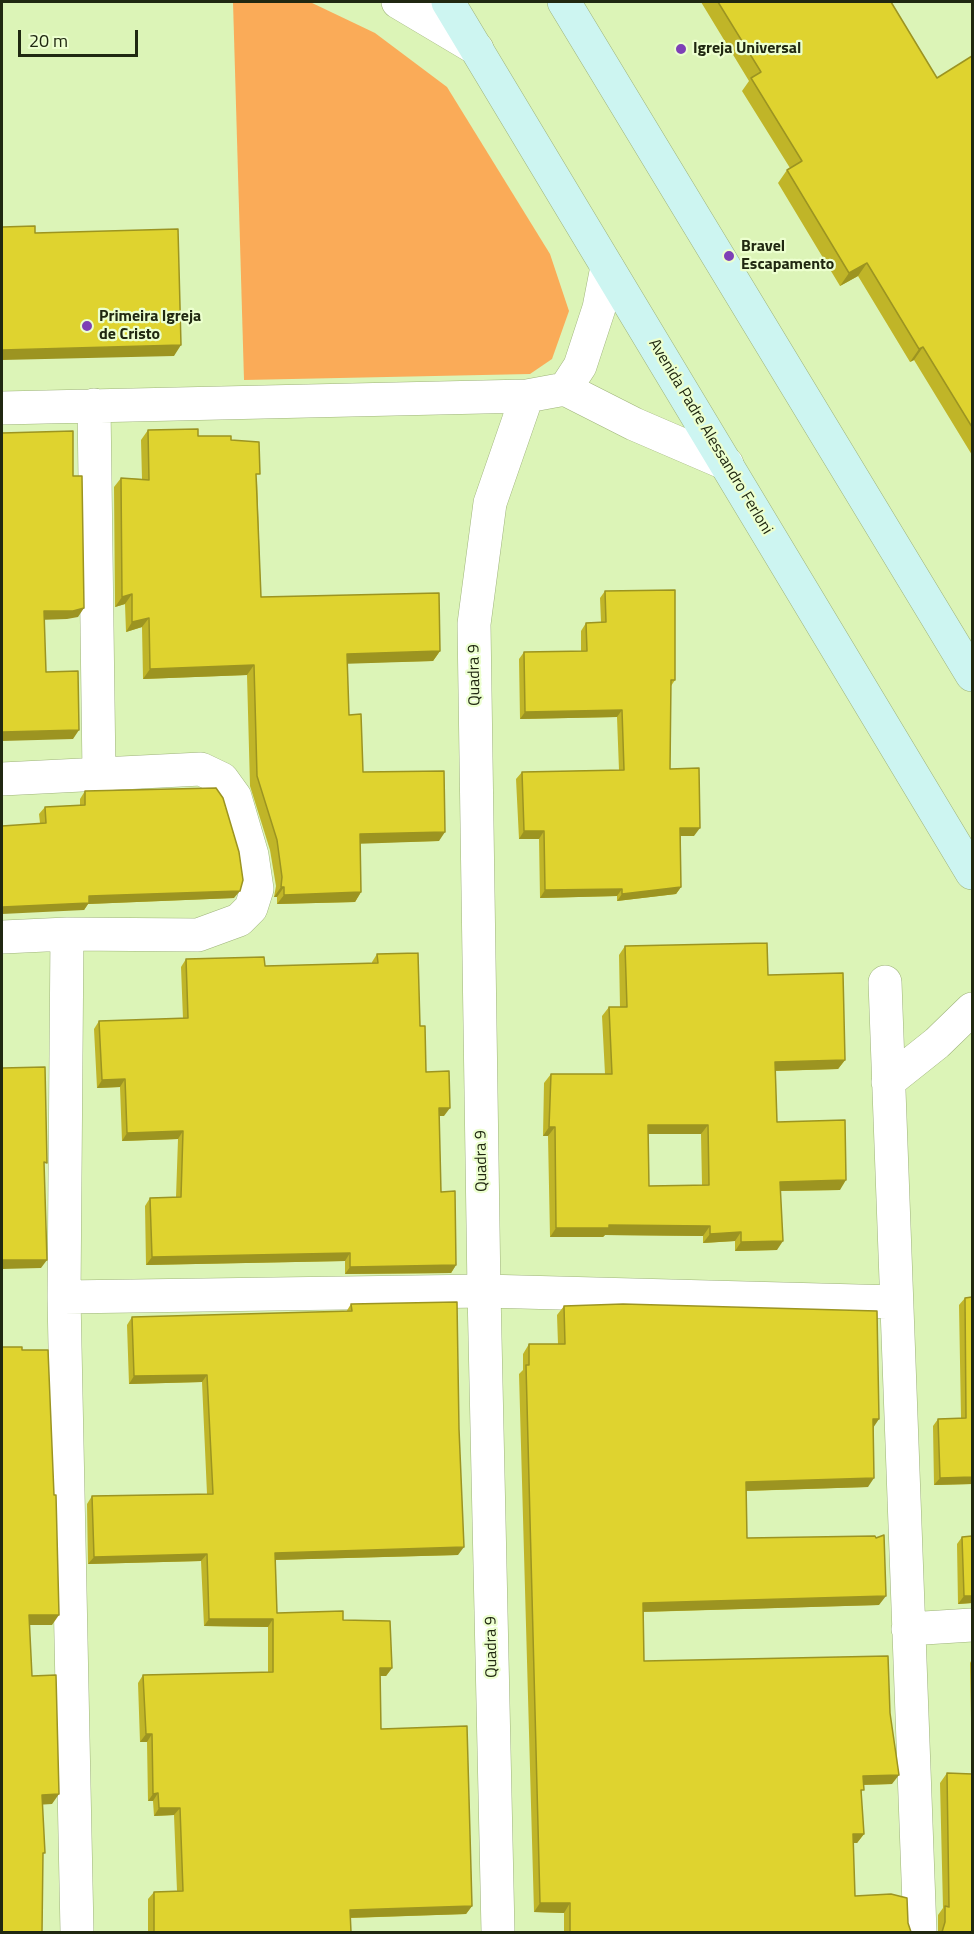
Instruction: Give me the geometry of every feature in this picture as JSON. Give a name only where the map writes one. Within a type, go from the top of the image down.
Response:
[{"type":"main road","name":"Avenida Padre Alessandro Ferloni","points":[[447,2],[972,873]]},
{"type":"main road","points":[[564,2],[972,675]]},
{"type":"street","points":[[398,2],[477,49]]},
{"type":"street","points":[[565,389],[580,366],[599,308],[607,267]]},
{"type":"street","points":[[2,408],[527,396],[565,389],[634,424],[727,465]]},
{"type":"street","name":"Quadra 9","points":[[498,1932],[484,1292],[474,624],[490,503],[527,396]]},
{"type":"street","points":[[94,405],[99,774]]},
{"type":"street","points":[[2,778],[201,769],[222,779],[235,797],[252,855],[257,889],[251,908],[239,920],[198,935],[67,934],[3,937]]},
{"type":"street","points":[[67,934],[64,1297],[77,1932]]},
{"type":"street","points":[[885,982],[920,1932]]},
{"type":"street","points":[[888,1082],[937,1043],[972,1009]]},
{"type":"street","points":[[64,1297],[484,1292],[896,1302]]},
{"type":"street","points":[[908,1629],[972,1625]]},
{"type":"shaded area","points":[[233,2],[310,2],[375,33],[447,87],[550,254],[569,311],[552,359],[530,374],[244,380]]},
{"type":"building","points":[[718,2],[891,2],[937,78],[972,56],[972,427],[923,347],[919,349],[867,263],[849,273],[787,170],[802,161],[751,78],[761,72]]},
{"type":"building","name":"Primeira Igreja de Cristo","points":[[35,226],[35,233],[178,229],[181,345],[2,350],[2,227]]},
{"type":"building","points":[[198,429],[198,436],[231,436],[231,440],[259,442],[260,474],[256,474],[261,597],[439,593],[440,651],[347,654],[349,715],[361,714],[363,772],[444,771],[445,832],[360,834],[361,892],[284,895],[284,887],[281,887],[282,877],[277,840],[257,776],[254,665],[150,669],[149,618],[132,622],[132,594],[122,597],[121,478],[149,480],[148,430]]},
{"type":"building","points":[[73,431],[73,476],[82,476],[84,608],[73,611],[44,611],[46,672],[78,671],[79,730],[2,732],[2,433]]},
{"type":"building","points":[[675,590],[675,680],[671,680],[670,769],[699,768],[700,828],[680,828],[681,887],[622,894],[622,889],[545,890],[544,831],[524,831],[522,772],[624,770],[622,710],[525,712],[524,652],[587,651],[586,623],[606,622],[605,591]]},
{"type":"building","points":[[216,788],[223,798],[239,852],[243,880],[240,891],[89,896],[89,903],[2,907],[2,826],[46,823],[45,807],[85,805],[85,791]]},
{"type":"building","points":[[767,943],[768,975],[843,973],[845,1060],[775,1062],[777,1122],[845,1120],[846,1180],[780,1182],[783,1241],[741,1242],[741,1232],[710,1234],[710,1226],[609,1225],[609,1228],[556,1228],[555,1127],[549,1127],[551,1074],[612,1074],[609,1007],[627,1007],[625,946]],"holes":[[[648,1125],[708,1125],[709,1185],[649,1186]]]},
{"type":"building","points":[[418,953],[420,1026],[425,1026],[426,1072],[449,1071],[450,1108],[439,1108],[441,1192],[455,1191],[456,1265],[350,1267],[350,1253],[152,1257],[150,1198],[181,1197],[183,1131],[127,1133],[125,1079],[102,1080],[99,1021],[188,1018],[186,959],[264,957],[265,966],[378,963],[377,954]]},
{"type":"building","points":[[45,1067],[47,1163],[44,1162],[47,1260],[2,1260],[2,1068]]},
{"type":"building","points":[[972,1297],[972,1477],[940,1478],[938,1419],[966,1418],[965,1298]]},
{"type":"building","points":[[457,1302],[464,1547],[275,1553],[277,1613],[343,1611],[343,1620],[390,1621],[392,1668],[380,1668],[381,1729],[467,1726],[472,1906],[350,1910],[351,1932],[154,1932],[154,1892],[183,1891],[180,1808],[159,1808],[158,1793],[153,1794],[152,1734],[146,1734],[143,1675],[273,1672],[273,1619],[209,1619],[207,1554],[94,1557],[92,1496],[213,1494],[207,1375],[134,1376],[132,1317],[352,1311],[351,1304]]},
{"type":"building","points":[[623,1304],[877,1311],[879,1419],[873,1419],[874,1478],[746,1482],[747,1538],[875,1536],[876,1538],[884,1535],[886,1596],[643,1603],[644,1661],[888,1656],[890,1713],[899,1775],[863,1776],[864,1790],[861,1790],[864,1834],[853,1834],[855,1896],[891,1894],[907,1898],[908,1923],[911,1932],[570,1932],[570,1903],[540,1903],[526,1365],[529,1365],[529,1344],[565,1344],[564,1306]]},
{"type":"building","points":[[2,1347],[48,1350],[54,1495],[56,1495],[59,1615],[29,1615],[32,1676],[56,1675],[59,1794],[42,1795],[45,1853],[43,1853],[42,1932],[2,1932]]},
{"type":"building","points":[[972,1536],[972,1596],[964,1596],[962,1537]]},
{"type":"building","points":[[947,1773],[972,1774],[972,1932],[942,1932],[945,1922],[945,1906],[949,1907]]},
{"type":"place","name":"Igreja Universal","points":[[681,49]]},
{"type":"place","name":"Bravel Escapamento","points":[[729,256]]},
{"type":"place","name":"Primeira Igreja de Cristo","points":[[87,326]]}]
